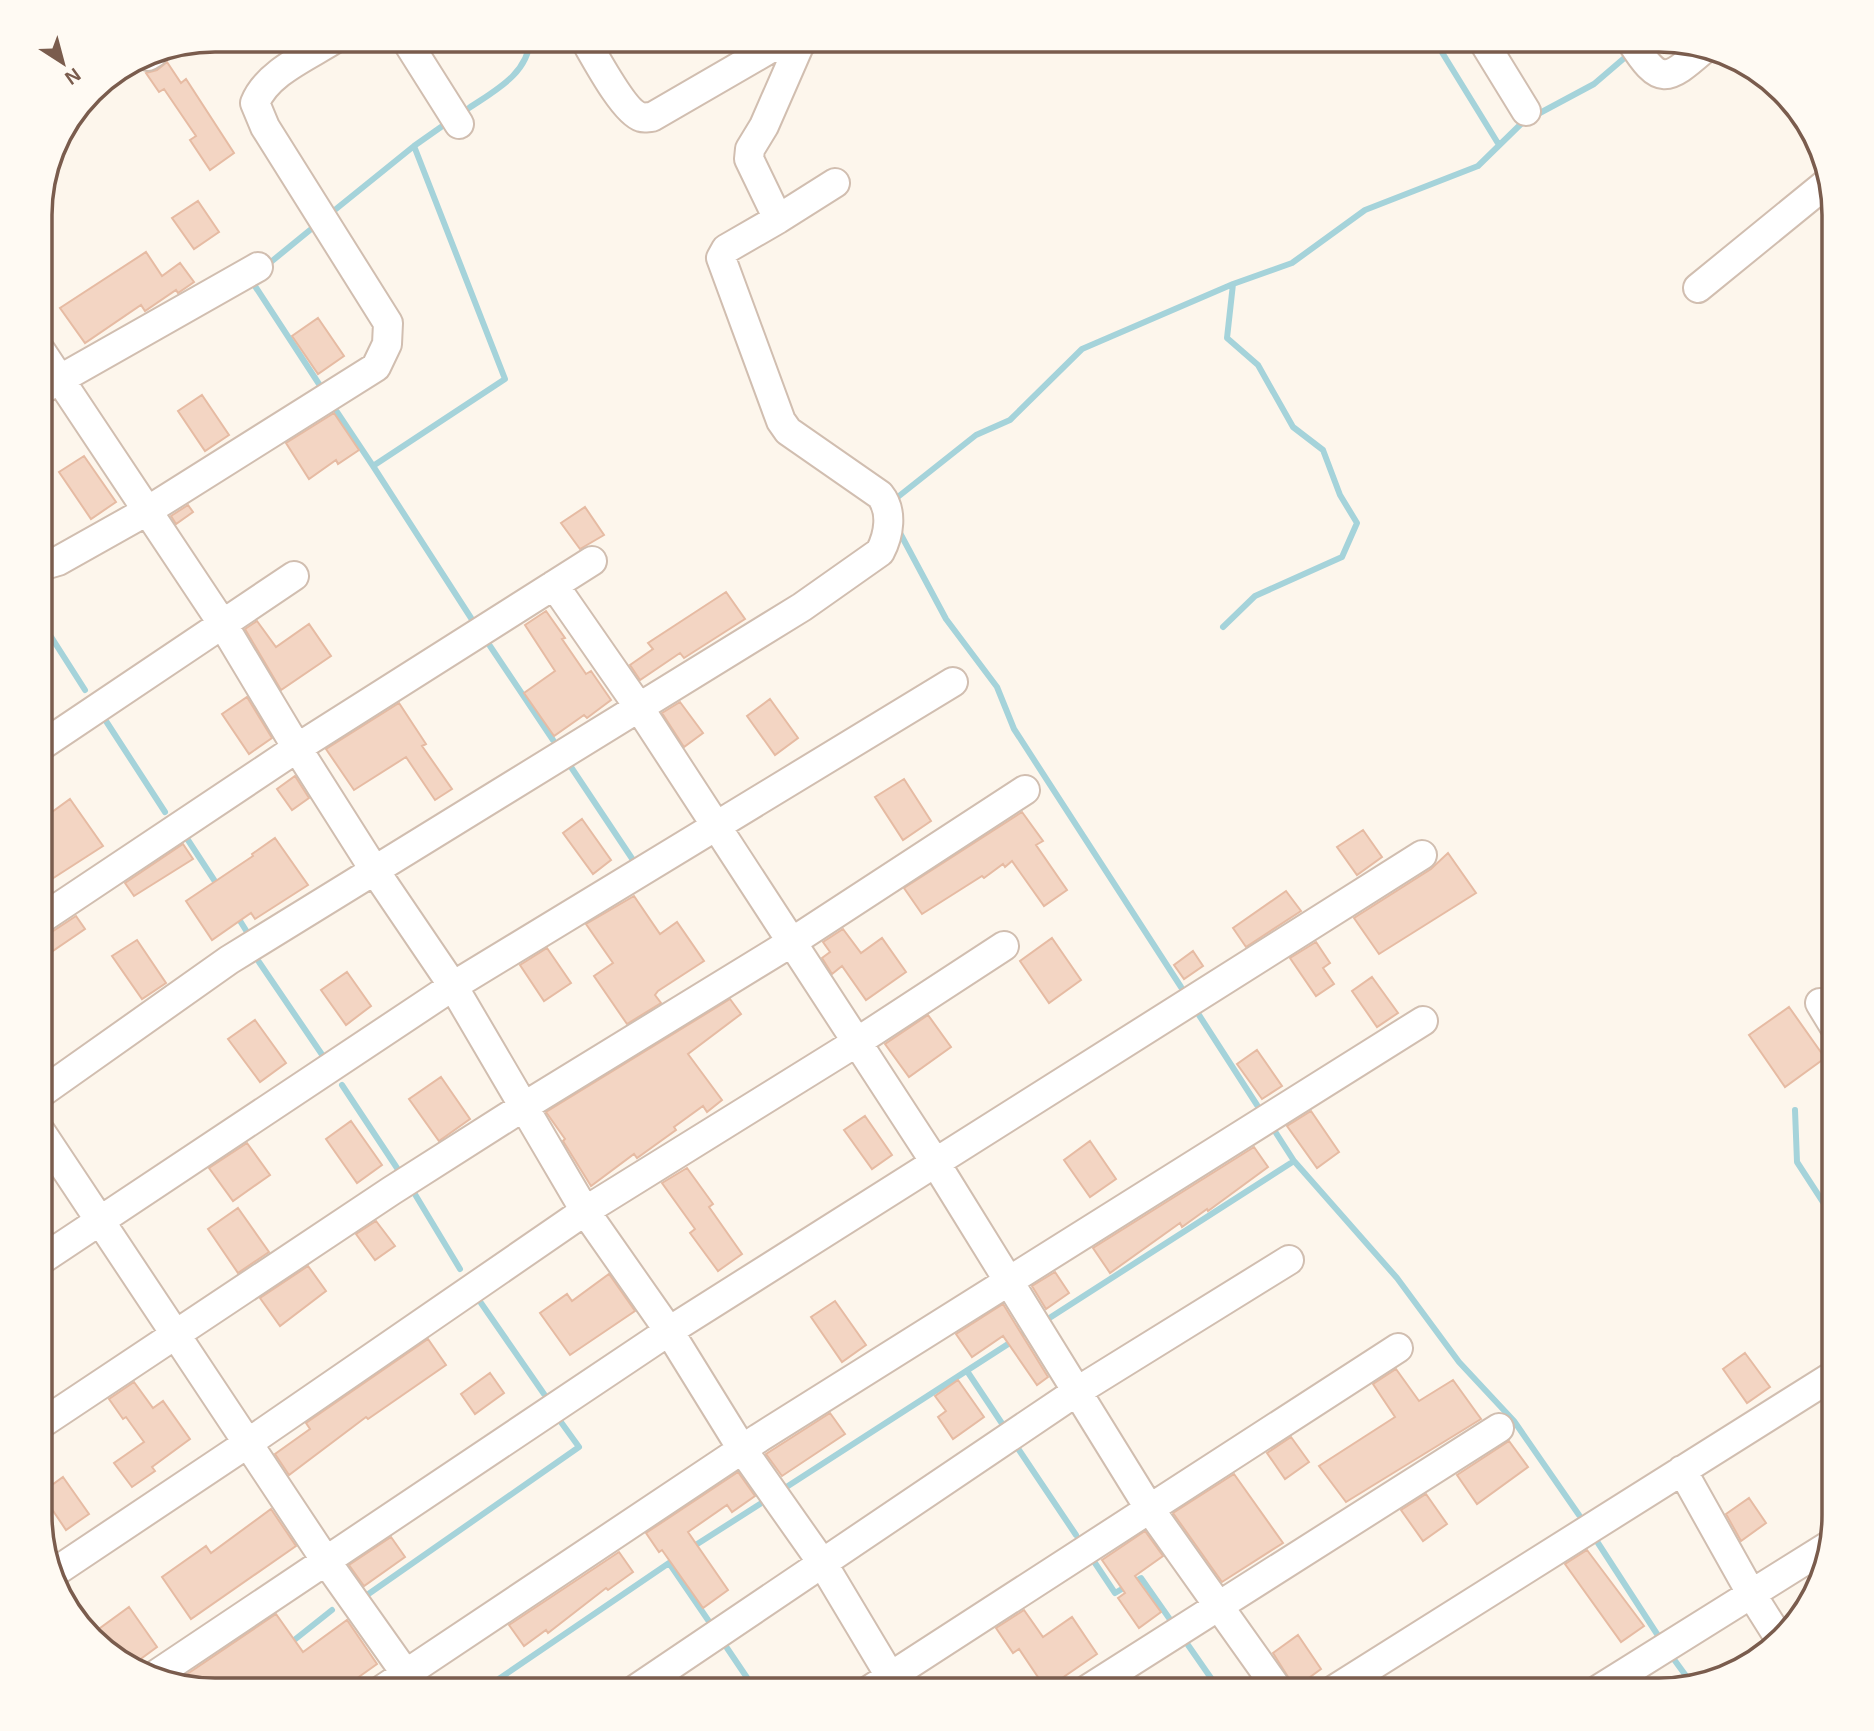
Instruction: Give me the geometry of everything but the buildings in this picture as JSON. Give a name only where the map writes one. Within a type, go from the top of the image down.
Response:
[{"type":"street","points":[[1490,52],[1526,111]]},
{"type":"street","points":[[1639,52],[1655,73],[1664,75],[1676,71],[1694,57]]},
{"type":"street","points":[[53,562],[147,511],[376,368],[387,344],[388,323],[265,127],[255,103],[260,90],[312,53]]},
{"type":"street","points":[[414,53],[459,124]]},
{"type":"street","points":[[593,53],[629,109],[639,117],[652,117],[763,53]]},
{"type":"street","points":[[778,219],[749,159],[750,149],[764,126],[798,53]]},
{"type":"street","points":[[53,1085],[229,960],[802,607],[880,552],[887,539],[886,503],[880,495],[788,431],[781,421],[721,258],[726,249],[835,183]]},
{"type":"street","points":[[1698,288],[1819,189]]},
{"type":"street","points":[[53,383],[258,267]]},
{"type":"street","points":[[53,390],[147,511],[222,623],[375,871],[453,986],[585,1211],[669,1331],[742,1450],[823,1564],[882,1678]]},
{"type":"street","points":[[53,911],[297,748],[592,561]]},
{"type":"street","points":[[53,738],[295,576]]},
{"type":"street","points":[[554,585],[638,706],[935,1162],[1149,1508],[1270,1678]]},
{"type":"street","points":[[53,1252],[453,986],[953,682]]},
{"type":"street","points":[[53,1416],[391,1191],[792,942],[1025,790]]},
{"type":"street","points":[[163,1670],[669,1331],[1422,855]]},
{"type":"street","points":[[61,1568],[585,1211],[857,1042],[1004,946]]},
{"type":"street","points":[[418,1678],[742,1450],[1423,1021]]},
{"type":"street","points":[[53,1150],[326,1561],[409,1678]]},
{"type":"street","points":[[652,1678],[1076,1392],[1289,1260]]},
{"type":"street","points":[[898,1678],[1149,1508],[1398,1348]]},
{"type":"street","points":[[1353,1678],[1822,1383]]},
{"type":"street","points":[[1105,1678],[1499,1428]]},
{"type":"street","points":[[1682,1470],[1774,1631]]},
{"type":"street","points":[[1618,1678],[1817,1553]]},
{"type":"waterway","points":[[1442,52],[1499,145]]},
{"type":"waterway","points":[[469,108],[508,80],[523,63],[528,53]]},
{"type":"waterway","points":[[894,500],[976,435],[1010,420],[1082,349],[1233,284],[1292,263],[1365,210],[1478,166],[1523,122],[1594,84],[1629,54]]},
{"type":"waterway","points":[[441,127],[414,146],[505,379],[373,466],[471,618]]},
{"type":"waterway","points":[[336,209],[414,146]]},
{"type":"waterway","points":[[266,266],[310,230]]},
{"type":"waterway","points":[[251,280],[319,384]]},
{"type":"waterway","points":[[1223,627],[1255,596],[1342,557],[1357,523],[1340,495],[1323,450],[1293,427],[1258,365],[1227,338],[1233,284]]},
{"type":"waterway","points":[[337,412],[373,466]]},
{"type":"waterway","points":[[899,528],[946,619],[997,687],[1014,729],[1181,987]]},
{"type":"waterway","points":[[53,640],[85,690]]},
{"type":"waterway","points":[[490,646],[553,740]]},
{"type":"waterway","points":[[104,718],[165,812]]},
{"type":"waterway","points":[[571,767],[637,866]]},
{"type":"waterway","points":[[186,837],[218,886]]},
{"type":"waterway","points":[[237,916],[247,932]]},
{"type":"waterway","points":[[259,962],[325,1059]]},
{"type":"waterway","points":[[1199,1015],[1257,1105]]},
{"type":"waterway","points":[[342,1085],[397,1168]]},
{"type":"waterway","points":[[1795,1110],[1797,1162],[1822,1200]]},
{"type":"waterway","points":[[1051,1317],[1294,1161],[1276,1133]]},
{"type":"waterway","points":[[1294,1161],[1397,1278],[1459,1362],[1514,1421],[1579,1515]]},
{"type":"waterway","points":[[413,1191],[460,1269]]},
{"type":"waterway","points":[[481,1303],[544,1394]]},
{"type":"waterway","points":[[788,1486],[1022,1335]]},
{"type":"waterway","points":[[967,1371],[1003,1425]]},
{"type":"waterway","points":[[367,1595],[579,1447],[558,1418]]},
{"type":"waterway","points":[[1017,1447],[1076,1535]]},
{"type":"waterway","points":[[691,1548],[760,1504]]},
{"type":"waterway","points":[[1598,1543],[1657,1634]]},
{"type":"waterway","points":[[500,1678],[669,1563],[708,1620]]},
{"type":"waterway","points":[[1095,1563],[1115,1593],[1141,1578],[1169,1618]]},
{"type":"waterway","points":[[288,1645],[332,1610]]},
{"type":"waterway","points":[[1188,1645],[1211,1678]]},
{"type":"waterway","points":[[727,1648],[747,1678]]},
{"type":"waterway","points":[[1670,1654],[1686,1676]]}]
